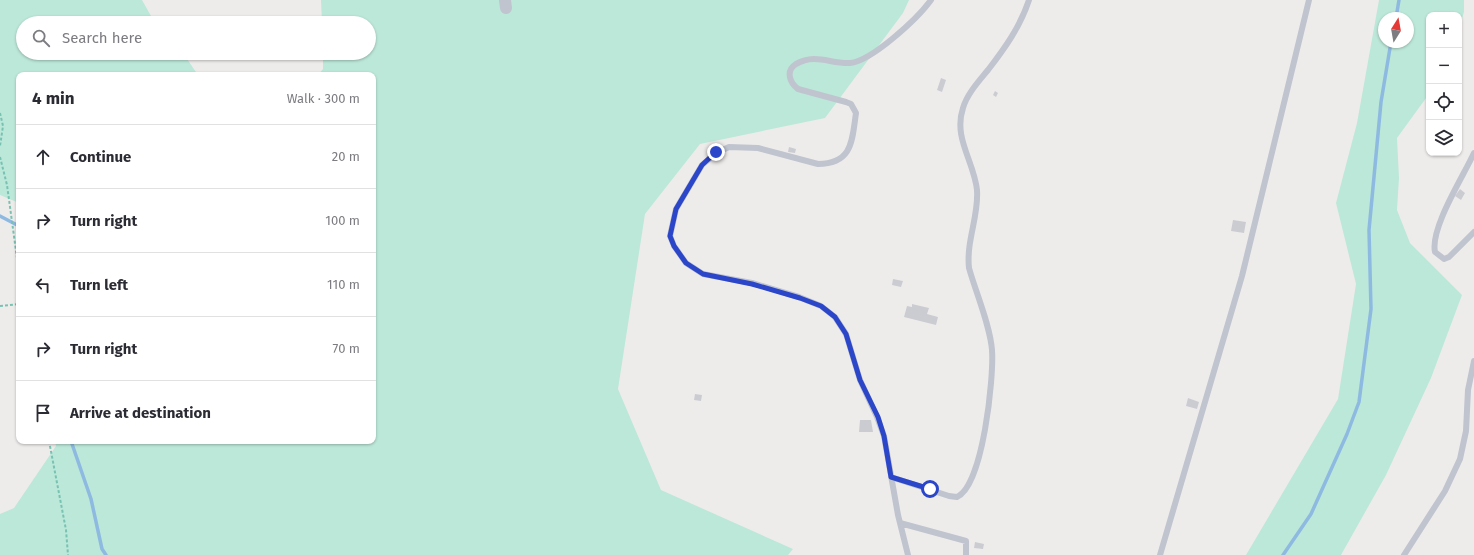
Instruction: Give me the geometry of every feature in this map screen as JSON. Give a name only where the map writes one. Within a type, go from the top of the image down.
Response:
[{"type":"lane","points":[[908,555],[900,523],[884,436],[878,417],[860,380],[846,334],[835,317],[821,306],[800,298],[752,284],[703,274],[686,263],[674,246],[670,236],[676,209],[702,165],[716,152],[729,147],[758,148],[818,164],[828,164],[846,154],[851,146],[856,113],[855,108],[846,102],[798,89],[793,85],[789,78],[790,71],[795,65],[807,60],[820,58],[850,63],[869,56],[899,34],[931,0]]},
{"type":"lane","points":[[891,477],[949,496],[957,497],[966,491],[976,471],[985,436],[992,350],[969,268],[968,254],[977,191],[974,176],[961,142],[960,119],[963,107],[970,95],[1016,31],[1029,0]]},
{"type":"lane","points":[[1160,555],[1242,276],[1309,0]]},
{"type":"lane","points":[[1474,153],[1440,221],[1434,246],[1435,252],[1444,258],[1448,257],[1474,232]]},
{"type":"lane","points":[[1404,555],[1445,491],[1460,459],[1466,431],[1468,390],[1474,361]]},
{"type":"lane","points":[[900,523],[966,541],[966,555]]},
{"type":"path","points":[[0,113],[3,126],[0,146]]},
{"type":"path","points":[[0,157],[7,185],[16,251]]},
{"type":"path","points":[[0,306],[16,304]]},
{"type":"path","points":[[50,444],[66,530],[68,555]]},
{"type":"green space","points":[[0,0],[142,0],[151,16],[16,16],[16,60],[188,60],[196,72],[16,72],[16,202],[0,195]]},
{"type":"green space","points":[[321,0],[909,0],[903,13],[825,118],[700,144],[645,214],[618,389],[661,490],[793,549],[788,555],[0,555],[0,514],[14,508],[56,446],[56,444],[376,444],[376,72],[320,72],[323,69],[323,60],[376,60],[376,16],[322,16]]},
{"type":"green space","points":[[1379,0],[1464,0],[1464,12],[1462,19],[1462,12],[1426,12],[1426,98],[1397,138],[1399,178],[1397,210],[1410,243],[1462,295],[1431,378],[1386,475],[1341,555],[1246,555],[1338,399],[1356,284],[1336,203],[1357,123]]},
{"type":"building","points":[[941,78],[946,80],[942,92],[937,90]]},
{"type":"building","points":[[995,91],[998,93],[996,97],[993,95]]},
{"type":"building","points":[[789,147],[796,149],[795,153],[788,152]]},
{"type":"building","points":[[1460,189],[1465,193],[1461,200],[1455,196]]},
{"type":"building","points":[[1233,220],[1246,222],[1244,233],[1231,231]]},
{"type":"building","points":[[893,279],[903,281],[901,287],[892,285]]},
{"type":"building","points":[[912,304],[929,308],[927,314],[938,317],[936,325],[904,317],[907,306],[912,307]]},
{"type":"building","points":[[695,394],[702,395],[701,401],[694,400]]},
{"type":"building","points":[[1188,398],[1199,402],[1197,409],[1186,406]]},
{"type":"building","points":[[860,420],[871,420],[873,432],[859,432]]},
{"type":"building","points":[[975,542],[984,544],[983,549],[974,548]]},
{"type":"waterway","points":[[1397,12],[1399,0]]},
{"type":"waterway","points":[[1283,555],[1311,514],[1347,434],[1359,402],[1371,309],[1369,230],[1381,102],[1390,48]]},
{"type":"waterway","points":[[0,216],[16,224]]},
{"type":"waterway","points":[[72,444],[91,499],[102,549],[106,555]]},
{"type":"route","points":[[716,152],[702,165],[676,209],[670,236],[674,246],[686,263],[703,274],[752,284],[800,298],[821,306],[835,317],[846,334],[860,380],[878,417],[884,436],[891,477],[930,489]]}]
